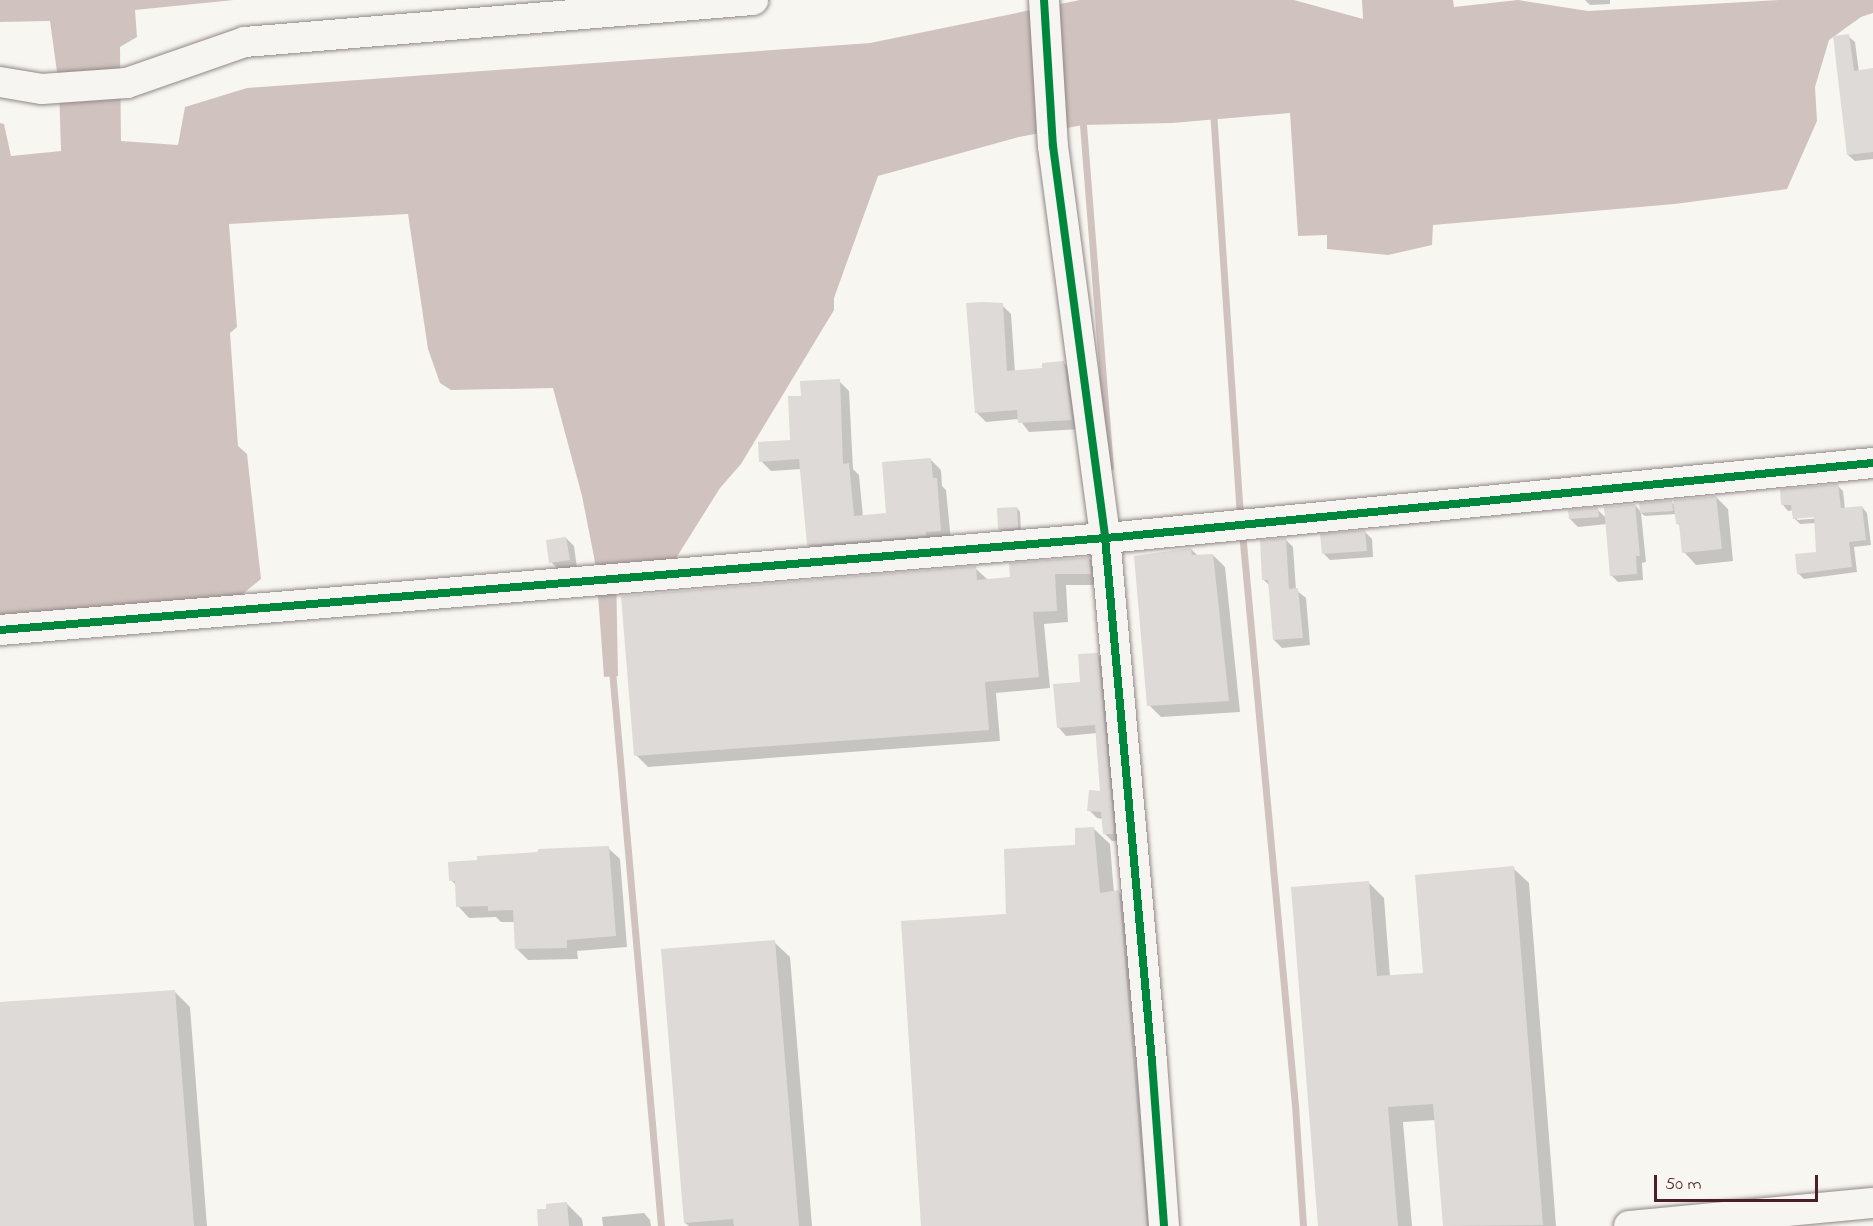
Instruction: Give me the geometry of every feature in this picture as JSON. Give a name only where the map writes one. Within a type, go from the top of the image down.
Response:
[{"type":"street","points":[[0,82],[42,89],[127,83],[245,42],[753,0]]},
{"type":"street","points":[[1044,0],[1053,146],[1116,537],[1164,1226]]},
{"type":"street","points":[[0,630],[1116,537],[1873,463]]},
{"type":"street","points":[[1629,1226],[1873,1203]]},
{"type":"shaded area","points":[[0,0],[234,0],[135,10],[137,37],[120,47],[121,141],[178,145],[185,107],[247,88],[870,43],[1080,0],[1294,0],[1363,19],[1362,0],[1453,0],[1454,7],[1518,0],[1588,11],[1779,0],[1873,0],[1873,13],[1861,17],[1829,40],[1815,87],[1817,121],[1787,189],[1675,204],[1433,225],[1432,245],[1388,255],[1327,249],[1327,235],[1298,236],[1290,113],[1172,123],[1083,125],[1019,137],[878,176],[834,298],[834,310],[741,464],[720,488],[673,563],[616,570],[618,676],[604,677],[596,567],[582,496],[553,388],[451,390],[440,383],[428,349],[408,214],[229,224],[237,327],[230,333],[238,446],[247,454],[261,579],[235,600],[0,621],[0,123],[4,124],[11,156],[61,151],[59,87],[50,21],[0,22]]},
{"type":"building","points":[[1849,34],[1854,71],[1873,68],[1873,152],[1847,155],[1833,36]]},
{"type":"building","points":[[966,303],[1003,303],[1007,371],[1042,368],[1042,363],[1064,361],[1072,420],[1018,423],[1017,410],[975,413]]},
{"type":"building","points":[[840,379],[843,464],[849,463],[854,516],[886,513],[882,462],[931,458],[933,478],[937,478],[941,531],[926,532],[926,536],[807,545],[799,459],[759,462],[758,442],[790,440],[788,396],[801,396],[800,381]]},
{"type":"building","points":[[1838,484],[1841,508],[1862,506],[1866,540],[1849,542],[1852,567],[1797,574],[1795,554],[1816,552],[1814,517],[1793,519],[1791,505],[1781,505],[1780,489]]},
{"type":"building","points":[[1716,496],[1722,549],[1682,553],[1679,523],[1676,524],[1673,500]]},
{"type":"building","points":[[1672,500],[1673,511],[1640,513],[1639,503]]},
{"type":"building","points":[[1635,504],[1640,556],[1636,556],[1637,574],[1610,576],[1604,507]]},
{"type":"building","points":[[1017,507],[1018,528],[998,530],[997,508]]},
{"type":"building","points":[[1598,507],[1599,517],[1569,519],[1568,510]]},
{"type":"building","points":[[1365,530],[1367,551],[1322,554],[1320,534]]},
{"type":"building","points":[[566,537],[570,560],[549,563],[546,540]]},
{"type":"building","points":[[1286,538],[1289,589],[1298,588],[1303,638],[1273,640],[1268,580],[1262,580],[1260,540]]},
{"type":"building","points":[[1191,548],[1192,555],[1213,554],[1229,701],[1147,706],[1134,556]]},
{"type":"building","points":[[1089,557],[1091,574],[1055,574],[1057,611],[1033,612],[1039,677],[985,682],[989,730],[634,756],[621,596],[976,566],[977,580],[1010,577],[1009,563]]},
{"type":"building","points":[[1098,653],[1113,834],[1103,834],[1101,812],[1087,811],[1089,790],[1100,791],[1095,725],[1057,728],[1053,684],[1080,682],[1078,654]]},
{"type":"building","points":[[1094,827],[1100,893],[1119,890],[1147,1226],[921,1226],[901,921],[1006,914],[1004,849],[1075,845],[1075,828]]},
{"type":"building","points":[[609,846],[616,936],[567,940],[567,948],[515,949],[513,910],[488,911],[488,906],[456,907],[455,881],[449,881],[448,862],[477,860],[477,856],[538,852],[538,849]]},
{"type":"building","points":[[1514,866],[1543,1225],[1443,1226],[1433,1104],[1388,1107],[1398,1226],[1318,1226],[1291,887],[1369,881],[1377,976],[1423,973],[1415,875]]},
{"type":"building","points":[[775,940],[799,1226],[734,1226],[733,1219],[684,1223],[661,949]]},
{"type":"building","points":[[175,990],[194,1226],[0,1226],[0,1002]]},
{"type":"building","points":[[567,1202],[569,1226],[538,1226],[537,1209],[546,1209],[546,1204]]},
{"type":"waterway","points":[[1213,110],[1240,518]]},
{"type":"waterway","points":[[1083,125],[1110,467]]},
{"type":"waterway","points":[[1242,532],[1295,1105],[1303,1226]]},
{"type":"waterway","points":[[612,670],[661,1226]]},
{"type":"cycle path","points":[[1044,0],[1053,146],[1105,537],[1152,1062],[1164,1226]]},
{"type":"cycle path","points":[[0,630],[1128,536],[1873,463]]}]
